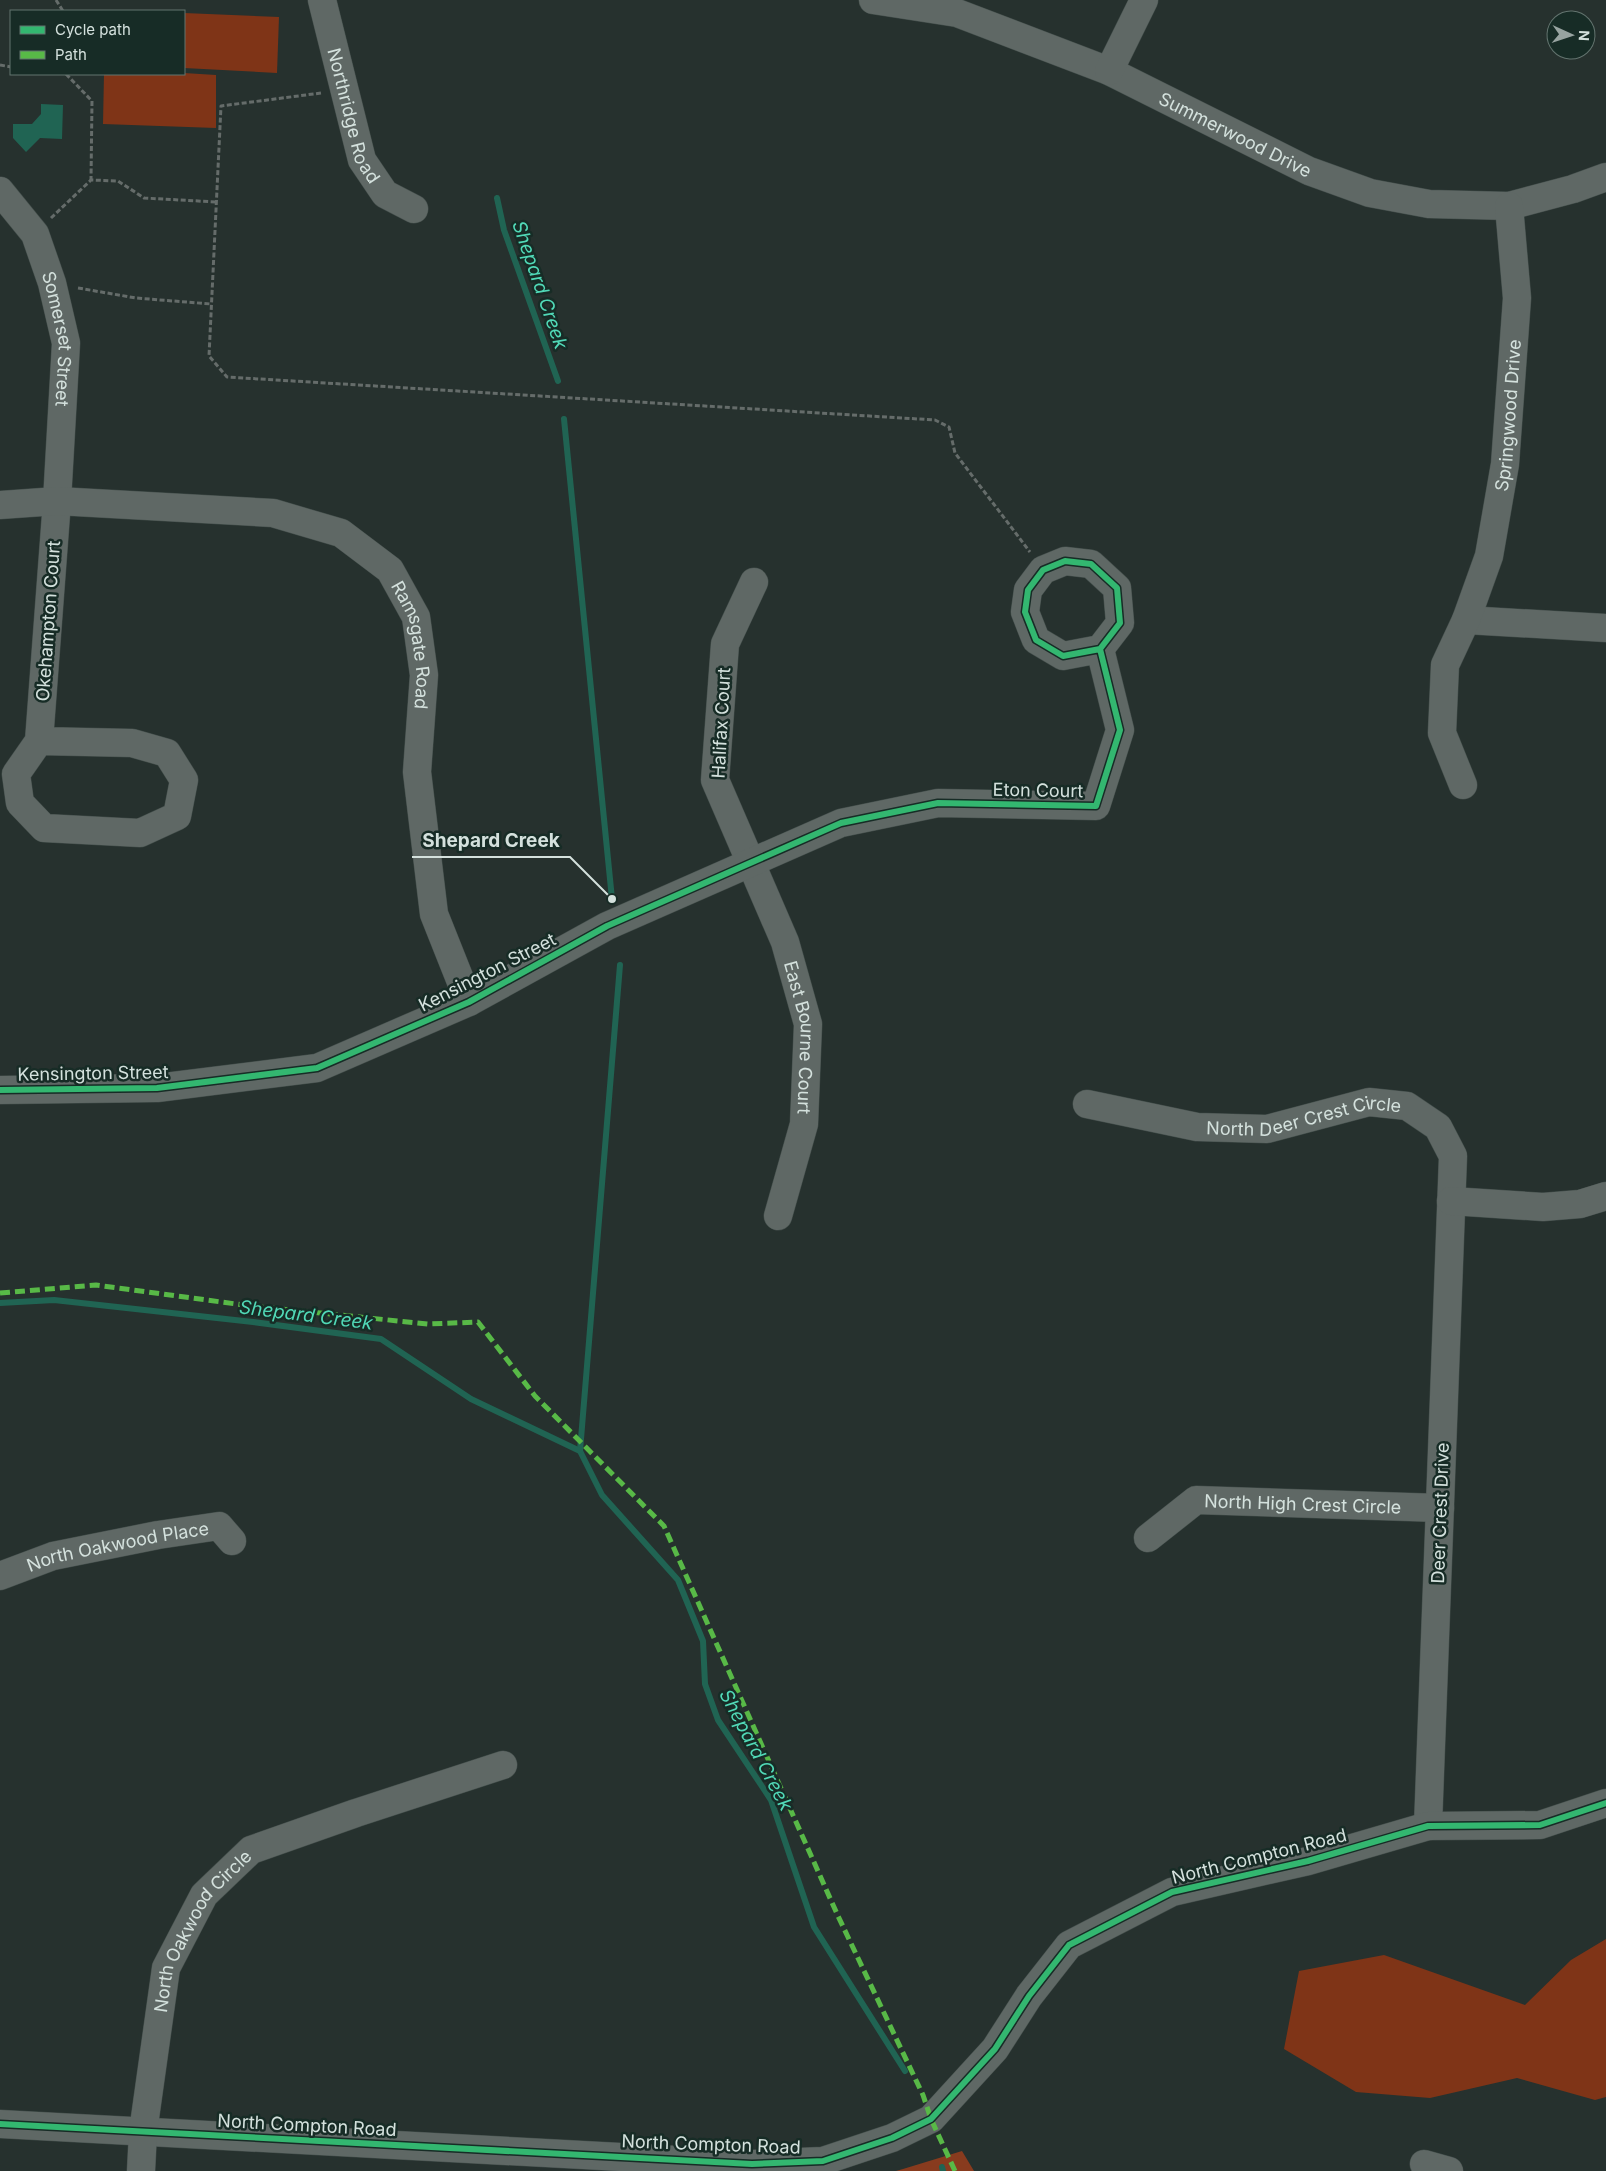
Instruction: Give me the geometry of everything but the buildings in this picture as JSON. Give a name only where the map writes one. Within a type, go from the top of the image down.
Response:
[{"type":"street","name":"Northridge Road","points":[[322,0],[362,160],[385,194],[414,209]]},
{"type":"street","name":"Summerwood Drive","points":[[873,0],[957,13],[1109,71],[1309,171],[1370,193],[1428,204],[1509,206],[1573,189],[1606,177]]},
{"type":"street","points":[[1109,71],[1144,0]]},
{"type":"street","name":"Somerset Street","points":[[0,191],[35,234],[52,283],[66,343],[57,501]]},
{"type":"street","name":"Springwood Drive","points":[[1463,785],[1442,732],[1445,664],[1466,620],[1489,556],[1505,464],[1517,298],[1509,206]]},
{"type":"street","name":"Ramsgate Road","points":[[0,504],[57,501],[273,513],[341,533],[390,570],[416,617],[424,675],[417,772],[434,914],[469,1002]]},
{"type":"street","name":"Okehampton Court","points":[[39,741],[57,501]]},
{"type":"street","points":[[1065,561],[1091,564],[1117,588],[1120,623],[1100,649],[1063,656],[1036,640],[1025,612],[1028,590],[1043,570],[1065,561]]},
{"type":"street","name":"Halifax Court","points":[[751,863],[715,780],[725,644],[754,582]]},
{"type":"street","points":[[1466,620],[1606,628]]},
{"type":"street","name":"Eton Court","points":[[938,803],[1096,806],[1120,730],[1100,649]]},
{"type":"street","points":[[39,741],[132,743],[167,753],[184,780],[177,816],[140,833],[44,828],[20,803],[16,774],[39,741]]},
{"type":"street","name":"Kensington Street","points":[[0,1090],[157,1088],[318,1068],[469,1002],[607,926],[841,823],[938,803]]},
{"type":"street","name":"East Bourne Court","points":[[751,863],[785,942],[808,1024],[804,1124],[778,1216]]},
{"type":"street","name":"North Deer Crest Circle","points":[[1087,1104],[1197,1127],[1267,1129],[1369,1102],[1407,1106],[1438,1127],[1453,1156],[1451,1201]]},
{"type":"street","points":[[1451,1201],[1543,1207],[1580,1204],[1606,1196]]},
{"type":"street","name":"Deer Crest Drive","points":[[1428,1826],[1451,1201]]},
{"type":"street","name":"North High Crest Circle","points":[[1148,1538],[1196,1500],[1440,1508]]},
{"type":"street","name":"North Oakwood Place","points":[[0,1576],[53,1556],[158,1535],[219,1526],[232,1541]]},
{"type":"street","name":"North Oakwood Circle","points":[[142,2171],[143,2132],[166,1968],[204,1895],[251,1850],[356,1813],[503,1765]]},
{"type":"street","name":"North Compton Road","points":[[0,2124],[752,2164],[823,2161],[892,2138],[931,2119],[995,2049],[1029,1996],[1069,1945],[1172,1892],[1308,1861],[1428,1826],[1540,1825],[1606,1803]]},
{"type":"path","points":[[35,234],[91,180],[92,100],[67,75]]},
{"type":"path","points":[[344,90],[221,106],[209,356],[227,377],[936,420],[949,427],[955,453],[1043,570]]},
{"type":"path","points":[[91,180],[118,181],[144,198],[216,202]]},
{"type":"path","points":[[52,283],[136,298],[211,304]]},
{"type":"shaded area","points":[[185,13],[279,17],[277,73],[185,68]]},
{"type":"shaded area","points":[[185,73],[216,75],[216,128],[103,124],[104,75],[185,75]]},
{"type":"shaded area","points":[[41,104],[63,105],[62,139],[40,138],[26,152],[13,138],[13,124],[32,124],[41,114]]},
{"type":"shaded area","points":[[1606,1939],[1606,2097],[1595,2100],[1517,2078],[1430,2098],[1356,2092],[1284,2049],[1299,1971],[1384,1955],[1525,2005],[1571,1960]]},
{"type":"shaded area","points":[[962,2151],[974,2171],[896,2171],[903,2169]]},
{"type":"waterway","name":"Shepard Creek","points":[[497,198],[504,230],[558,381]]},
{"type":"waterway","name":"Shepard Creek","points":[[564,419],[612,899]]},
{"type":"waterway","name":"Shepard Creek","points":[[620,965],[580,1451],[602,1495],[678,1580],[703,1641],[705,1684],[718,1720],[771,1800],[814,1927],[905,2071]]},
{"type":"waterway","name":"Shepard Creek","points":[[0,1303],[54,1300],[253,1322],[381,1339],[471,1399],[580,1451]]},
{"type":"waterway","name":"Shepard Creek","points":[[942,2167],[943,2171]]},
{"type":"marked path","points":[[0,1293],[96,1285],[251,1306],[428,1324],[478,1322],[535,1396],[664,1526],[838,1916],[923,2095],[931,2119],[955,2171]]},
{"type":"cycle path","points":[[0,1090],[157,1088],[317,1068],[469,1002],[607,926],[841,823],[938,803],[1096,806],[1120,730],[1100,649],[1063,656],[1036,640],[1025,612],[1028,590],[1043,570],[1065,561],[1091,564],[1117,588],[1120,623],[1100,649]]},
{"type":"cycle path","points":[[0,2124],[752,2164],[823,2161],[892,2138],[931,2119],[995,2049],[1029,1996],[1069,1945],[1172,1892],[1308,1861],[1428,1826],[1540,1825],[1606,1803]]},
{"type":"place","name":"Shepard Creek","points":[[612,899]]}]
